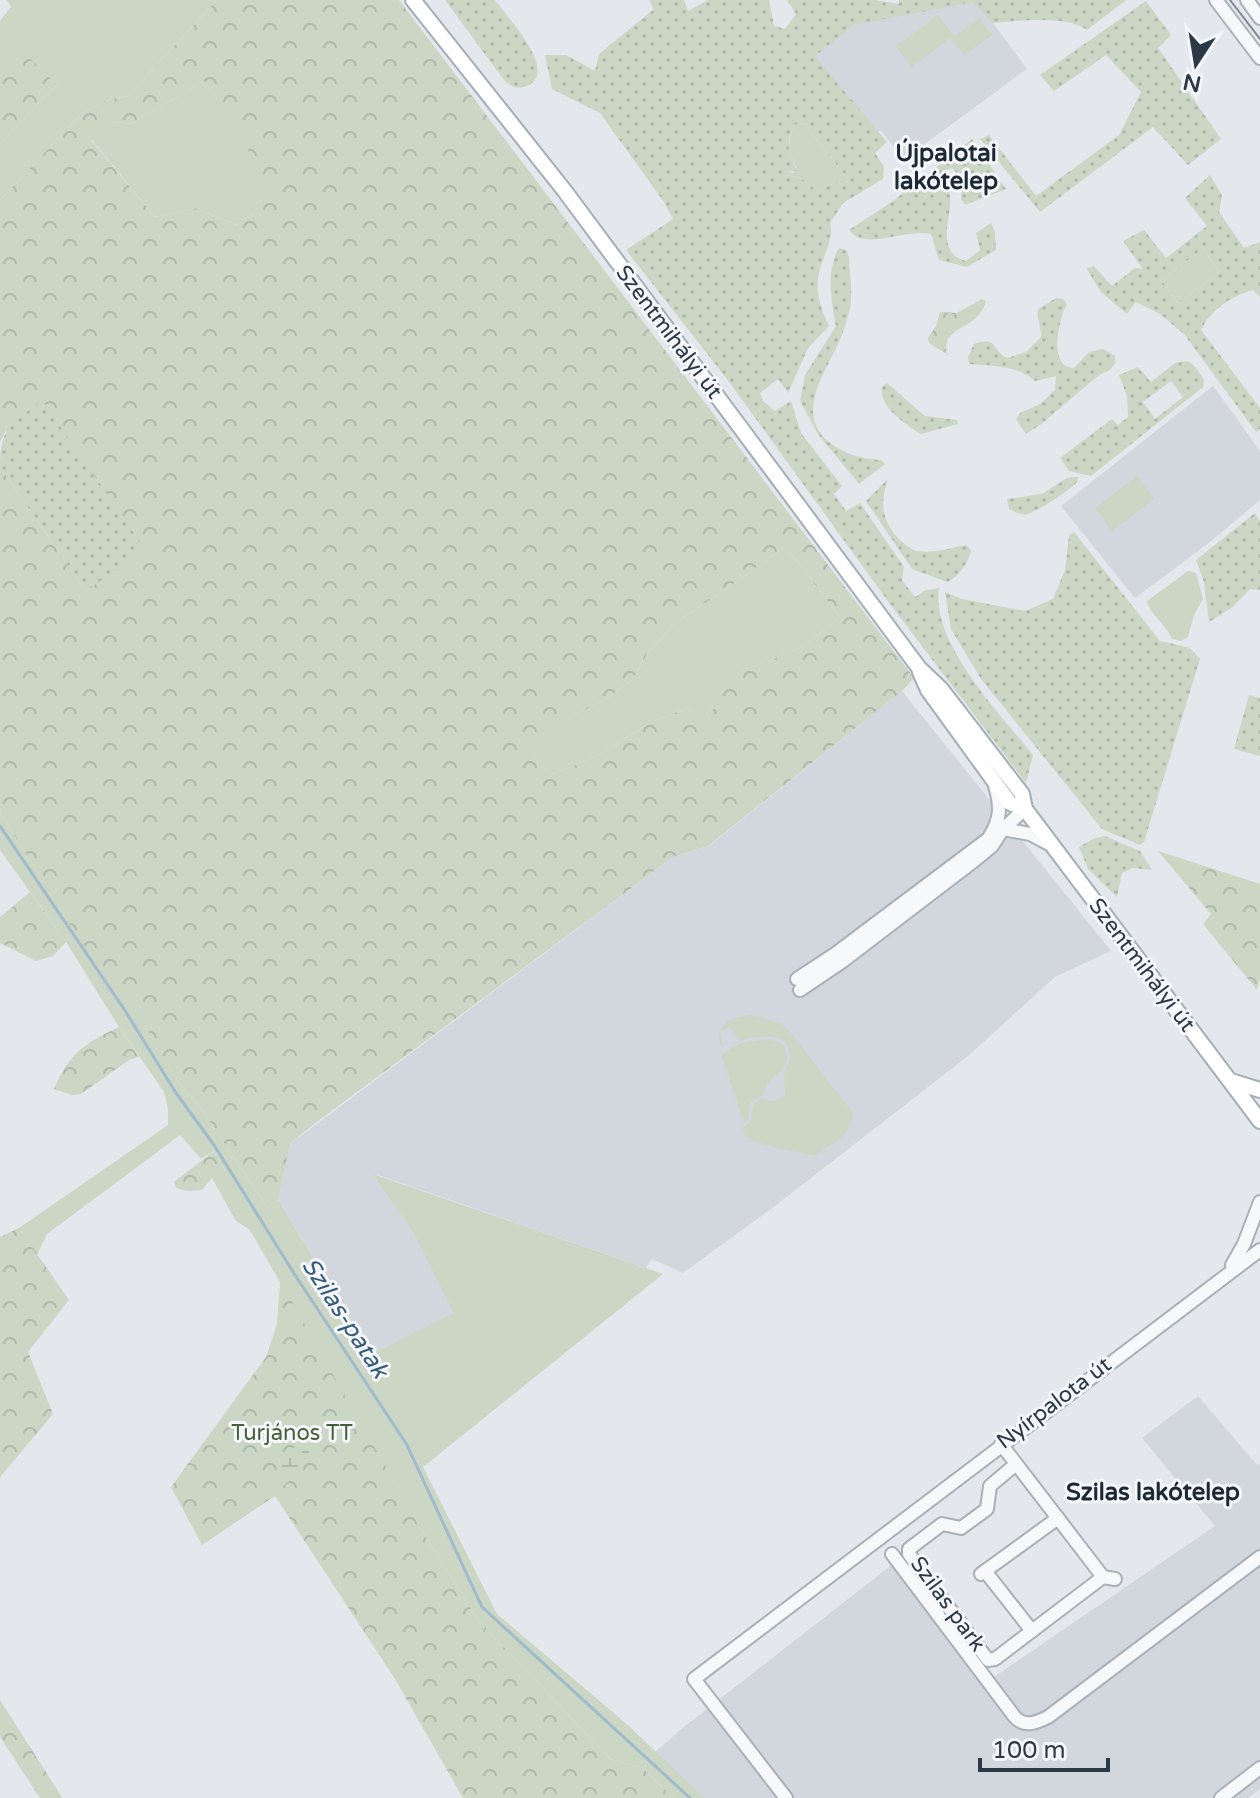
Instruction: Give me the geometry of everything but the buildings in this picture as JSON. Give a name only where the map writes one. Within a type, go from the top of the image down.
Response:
[{"type":"main road","name":"Szentmihályi út","points":[[413,0],[564,190],[919,668],[941,689],[1022,794],[1025,809],[1260,1121]]},
{"type":"main road","name":"Szentmihályi út","points":[[919,668],[928,690],[994,782],[1010,803],[1025,809]]},
{"type":"main road","points":[[1231,1081],[1260,1090]]},
{"type":"street","points":[[1216,0],[1260,58]]},
{"type":"street","points":[[1247,0],[1260,18]]},
{"type":"street","points":[[990,836],[1000,812],[994,782]]},
{"type":"street","points":[[1003,829],[992,846],[843,961],[798,985],[1025,809]]},
{"type":"street","points":[[1003,829],[1030,834],[1052,845]]},
{"type":"street","points":[[1258,1209],[1260,1229]]},
{"type":"street","name":"Nyírpalota út","points":[[1225,1274],[1238,1257],[1258,1209]]},
{"type":"street","name":"Nyírpalota út","points":[[786,1798],[694,1679],[1260,1250]]},
{"type":"street","name":"Szilas park","points":[[1001,1444],[1109,1578],[995,1659],[988,1660],[909,1554],[909,1549],[942,1524],[961,1528],[987,1509],[990,1486],[1016,1464]]},
{"type":"street","points":[[1032,1631],[983,1572],[1058,1518]]},
{"type":"street","points":[[892,1554],[1014,1716],[1022,1723],[1029,1724],[1048,1717],[1260,1557]]},
{"type":"street","points":[[1221,1798],[1260,1768]]},
{"type":"shaded area","points":[[976,0],[1027,69],[903,160],[881,130],[872,135],[811,55],[854,23]]},
{"type":"shaded area","points":[[1213,386],[1260,451],[1260,500],[1135,598],[1061,506]]},
{"type":"shaded area","points":[[902,691],[1111,951],[1055,977],[968,1056],[775,1206],[683,1273],[652,1259],[646,1268],[375,1174],[414,1234],[455,1313],[372,1354],[278,1200],[290,1144],[673,857],[709,846]]},
{"type":"shaded area","points":[[1198,1396],[1257,1465],[1260,1464],[1260,1789],[1248,1798],[704,1798],[654,1753],[902,1557],[994,1677],[1215,1526],[1142,1438]]},
{"type":"green space","points":[[7,0],[217,0],[128,96],[107,100],[82,113],[0,200],[0,143],[57,85],[19,49],[0,70],[0,21],[11,7]]},
{"type":"green space","points":[[217,0],[399,0],[914,678],[902,691],[708,846],[673,857],[314,1124],[290,1144],[278,1200],[267,1207],[198,1104],[184,1090],[116,978],[106,979],[60,909],[54,888],[43,881],[0,808],[0,467],[86,591],[6,430],[0,442],[0,200],[82,113],[107,100],[128,96]],"holes":[[[204,81],[270,184],[253,213],[237,225],[195,208],[155,217],[91,140],[114,122],[131,124]],[[786,547],[840,617],[804,646],[728,677],[711,696],[718,707],[702,715],[691,715],[688,708],[649,723],[597,756],[553,774],[535,761],[539,743],[577,713],[604,701],[632,680],[647,654],[673,625]]]},
{"type":"green space","points":[[445,0],[495,0],[535,57],[538,69],[536,79],[520,88],[504,80]]},
{"type":"green space","points":[[649,0],[684,0],[688,11],[708,0],[769,0],[774,26],[785,29],[796,14],[787,0],[875,0],[899,4],[899,0],[1126,0],[1087,30],[1055,21],[992,23],[973,2],[854,25],[815,56],[887,142],[875,153],[884,167],[883,179],[843,203],[830,223],[831,236],[819,271],[818,284],[820,303],[829,326],[808,348],[788,393],[778,379],[760,393],[763,401],[775,411],[791,401],[801,433],[842,486],[834,494],[846,511],[860,503],[904,567],[902,580],[915,597],[926,590],[939,588],[939,609],[956,654],[986,698],[1033,755],[1026,783],[890,604],[730,383],[626,250],[673,219],[600,113],[552,89],[545,55],[566,55],[595,71],[599,54],[654,9]],"holes":[[[804,123],[851,183],[841,179],[818,191],[802,179],[785,174],[797,171],[789,142],[795,124]]]},
{"type":"green space","points":[[1146,1],[1171,35],[1158,48],[1221,139],[1188,165],[1153,127],[1040,212],[980,139],[989,135],[1036,196],[1119,135],[1141,92],[1106,55],[1054,91],[1040,75]]},
{"type":"green space","points":[[938,15],[954,36],[980,18],[992,35],[964,55],[951,38],[911,67],[896,46]]},
{"type":"green space","points":[[19,48],[57,85],[0,143],[0,70]]},
{"type":"green space","points":[[204,81],[271,184],[253,213],[237,225],[195,208],[155,217],[91,139],[114,122],[131,124]]},
{"type":"green space","points":[[804,123],[851,183],[841,179],[818,191],[802,179],[785,174],[784,171],[793,173],[797,168],[789,141],[795,124]]},
{"type":"green space","points":[[972,139],[1006,189],[965,205],[961,199],[963,181],[952,168],[943,172],[941,179],[950,199],[947,240],[956,256],[966,261],[980,250],[976,233],[991,223],[996,250],[967,267],[939,260],[931,234],[865,239],[849,230],[893,201]]},
{"type":"green space","points":[[1210,175],[1222,195],[1219,212],[1244,248],[1260,242],[1260,297],[1253,290],[1237,296],[1216,310],[1201,330],[1260,408],[1260,429],[1256,432],[1184,334],[1160,314],[1136,302],[1127,314],[1101,292],[1086,268],[1094,266],[1112,286],[1135,268],[1143,269],[1123,241],[1144,230],[1166,258],[1207,226],[1185,198]],"holes":[[[1203,249],[1220,272],[1178,303],[1161,280]]]},
{"type":"green space","points":[[839,248],[846,250],[849,257],[850,306],[842,334],[816,392],[814,419],[819,431],[841,450],[881,460],[885,464],[859,484],[818,434],[800,401],[805,375],[836,326],[831,275]]},
{"type":"green space","points":[[1203,249],[1220,272],[1178,303],[1161,280]]},
{"type":"green space","points":[[1056,298],[1063,299],[1067,304],[1057,341],[1060,360],[1074,368],[1089,352],[1103,349],[1115,356],[1115,363],[1026,434],[1016,419],[1020,413],[1040,404],[1055,390],[1056,376],[1035,381],[1013,369],[969,364],[968,357],[974,344],[987,341],[1007,358],[1026,352],[1041,337],[1038,309]]},
{"type":"green space","points":[[982,299],[986,301],[976,318],[949,337],[947,354],[929,343],[928,338],[940,312],[957,313]]},
{"type":"green space","points":[[1186,361],[1192,364],[1204,380],[1203,387],[1091,476],[1069,471],[1060,458],[1112,419],[1118,425],[1128,417],[1127,396],[1119,375],[1138,367],[1151,382],[1175,363]],"holes":[[[1171,381],[1183,397],[1155,419],[1143,402]]]},
{"type":"green space","points":[[887,383],[925,416],[957,420],[958,424],[921,434],[889,408],[882,394],[882,387]]},
{"type":"green space","points":[[42,400],[145,549],[86,591],[0,467],[5,434]]},
{"type":"green space","points":[[1137,476],[1154,499],[1112,531],[1095,508]]},
{"type":"green space","points":[[1078,477],[1075,485],[1033,512],[1023,514],[1009,509],[1007,499],[1042,494],[1067,478]]},
{"type":"green space","points":[[888,479],[884,512],[890,527],[901,541],[923,552],[966,545],[971,550],[956,577],[947,582],[912,569],[866,501]]},
{"type":"green space","points":[[1255,513],[1260,522],[1260,590],[1250,589],[1233,607],[1209,622],[1204,582],[1196,560]]},
{"type":"green space","points":[[1074,532],[1160,641],[1190,648],[1200,659],[1144,842],[1140,845],[1102,829],[981,679],[951,629],[945,592],[962,599],[1025,611],[1053,599],[1065,570],[1069,535]]},
{"type":"green space","points":[[786,547],[840,617],[804,646],[728,677],[718,707],[702,715],[691,715],[688,708],[649,723],[597,756],[553,774],[535,761],[538,743],[577,713],[604,701],[632,680],[647,654],[673,625]]},
{"type":"green space","points":[[1188,571],[1196,573],[1203,599],[1194,615],[1188,637],[1181,641],[1172,639],[1147,601]]},
{"type":"green space","points":[[1249,695],[1260,698],[1260,756],[1234,749]]},
{"type":"green space","points":[[0,808],[43,881],[55,888],[60,910],[116,977],[184,1090],[198,1104],[267,1207],[278,1200],[372,1354],[454,1313],[414,1234],[373,1174],[663,1274],[423,1467],[497,1614],[629,1726],[704,1798],[674,1798],[641,1767],[610,1759],[478,1620],[425,1536],[250,1230],[236,1221],[212,1178],[225,1170],[214,1151],[201,1159],[180,1135],[47,1234],[37,1255],[19,1228],[168,1125],[168,1109],[164,1092],[66,942],[0,850]]},
{"type":"green space","points":[[1105,836],[1140,851],[1152,870],[1133,868],[1122,873],[1117,897],[1088,869],[1079,847]]},
{"type":"green space","points":[[1158,851],[1260,884],[1260,978],[1257,990],[1203,924],[1211,914]]},
{"type":"green space","points":[[30,892],[66,942],[53,956],[36,961],[0,943],[0,917]]},
{"type":"green space","points":[[751,1015],[782,1024],[853,1113],[844,1134],[815,1156],[765,1145],[745,1136],[743,1128],[751,1121],[753,1104],[761,1099],[775,1101],[785,1095],[784,1078],[790,1058],[789,1049],[785,1043],[772,1037],[740,1041],[730,1027],[720,1032],[731,1020]]},
{"type":"green space","points":[[119,1027],[139,1057],[129,1060],[81,1094],[72,1095],[54,1089],[79,1050]]},
{"type":"green space","points":[[768,1039],[783,1044],[786,1064],[768,1083],[762,1095],[750,1103],[748,1120],[744,1123],[721,1054],[741,1043]]},
{"type":"green space","points":[[214,1151],[225,1171],[212,1178],[202,1190],[176,1188],[174,1182]]},
{"type":"green space","points":[[19,1228],[69,1300],[28,1352],[53,1414],[0,1477],[0,1237]]},
{"type":"green space","name":"Turjános TT","points":[[280,1281],[425,1536],[478,1620],[610,1759],[641,1767],[674,1798],[463,1798],[395,1679],[275,1496],[202,1545],[171,1487],[266,1357],[277,1324]]},
{"type":"green space","points":[[302,1441],[309,1451],[301,1467],[284,1486],[276,1470],[283,1457]]},
{"type":"green space","points":[[0,1700],[62,1798],[40,1798],[0,1737]]},
{"type":"waterway","name":"Szilas-patak","points":[[0,826],[124,1009],[176,1093],[214,1145],[407,1445],[482,1607],[690,1798]]},
{"type":"tram line","points":[[1230,0],[1260,39]]},
{"type":"district","name":"Újpalotai lakótelep","points":[[946,167]]},
{"type":"district","name":"Szilas lakótelep","points":[[1153,1492]]}]
